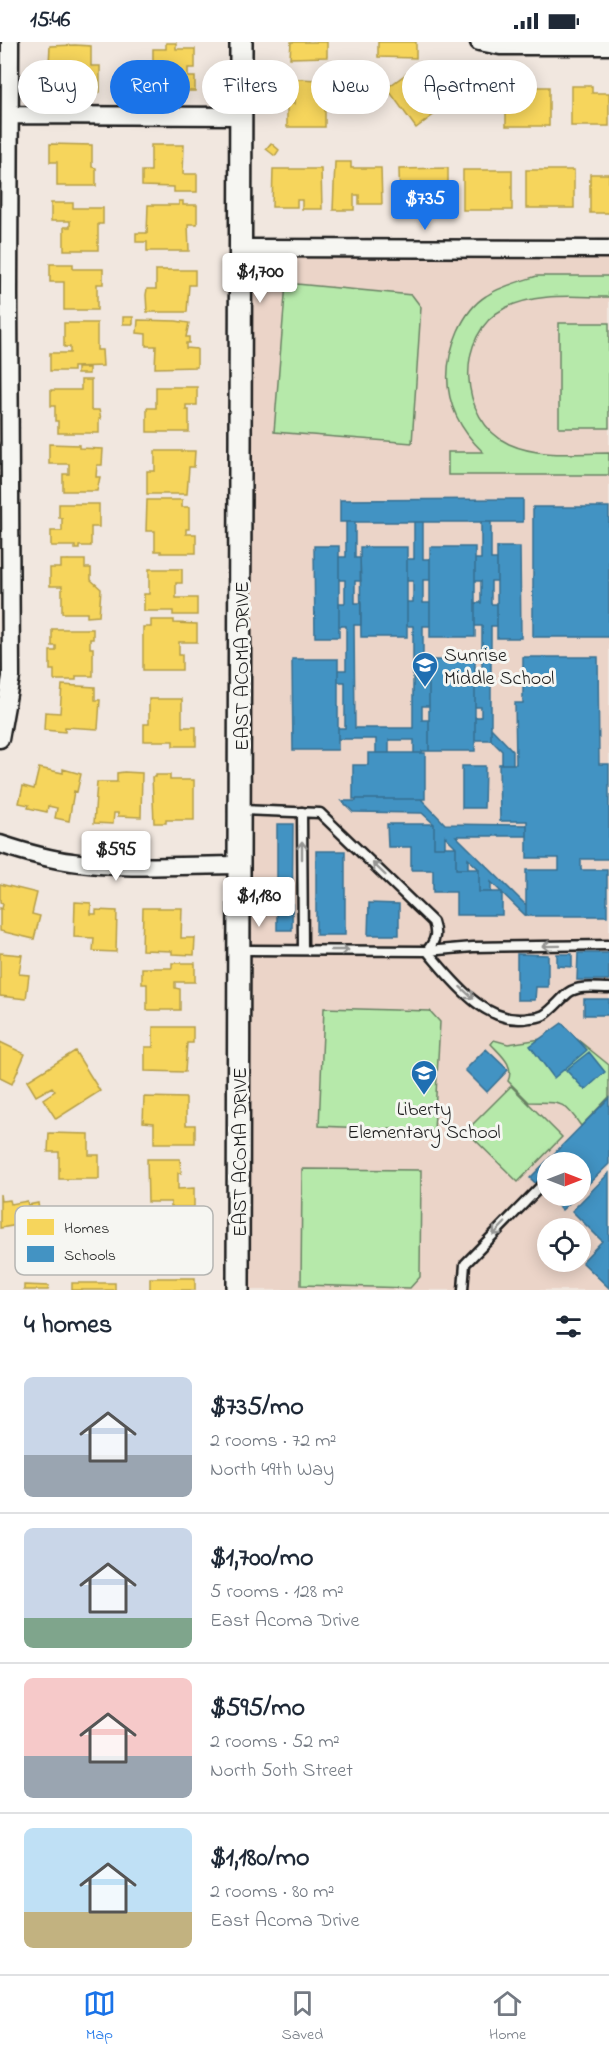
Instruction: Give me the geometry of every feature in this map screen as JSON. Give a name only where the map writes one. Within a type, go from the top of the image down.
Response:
[{"type":"street","points":[[0,739],[11,677],[5,480],[10,42]]},
{"type":"street","name":"EAST ACOMA DRIVE","points":[[238,1290],[241,42]]},
{"type":"street","points":[[479,42],[500,46],[609,46]]},
{"type":"street","points":[[10,115],[241,116]]},
{"type":"street","points":[[241,248],[609,249]]},
{"type":"street","points":[[0,844],[31,854],[74,863],[240,865]]},
{"type":"lane","points":[[240,810],[320,813],[433,921],[437,933],[434,943],[427,951]]},
{"type":"lane","points":[[302,812],[303,950]]},
{"type":"lane","points":[[240,950],[427,951],[473,947],[609,945]]},
{"type":"lane","points":[[427,951],[450,978],[486,1011],[504,1018],[523,1020],[542,1016],[574,990],[588,987],[609,988]]},
{"type":"lane","points":[[463,1290],[465,1264],[537,1190]]},
{"type":"shaded area","name":"Sunrise Middle School","points":[[241,248],[609,250],[609,1290],[238,1290]]},
{"type":"green space","points":[[537,276],[609,276],[609,297],[543,297],[505,308],[488,320],[477,337],[470,356],[469,377],[472,397],[480,416],[492,432],[509,444],[546,453],[609,453],[609,475],[448,475],[448,452],[483,452],[461,425],[450,396],[448,364],[458,331],[469,312],[486,296]]},
{"type":"green space","points":[[286,283],[412,295],[421,307],[412,443],[274,432]]},
{"type":"green space","points":[[559,323],[609,323],[609,428],[559,428]]},
{"type":"green space","points":[[324,1008],[430,1011],[440,1022],[434,1131],[319,1126]]},
{"type":"green space","points":[[561,1036],[578,1040],[609,1065],[609,1097],[581,1126],[570,1111],[560,1104],[529,1102],[508,1081],[510,1070],[508,1065],[491,1044],[494,1040],[508,1044]]},
{"type":"green space","points":[[511,1086],[562,1137],[547,1152],[537,1152],[537,1163],[518,1182],[466,1131]]},
{"type":"green space","points":[[302,1169],[421,1170],[420,1277],[410,1288],[301,1285]]},
{"type":"building: Homes","points":[[291,42],[327,42],[327,57],[290,58]]},
{"type":"building: Homes","points":[[378,42],[416,42],[416,58],[378,57]]},
{"type":"building: Homes","points":[[166,43],[176,43],[176,49],[195,49],[195,68],[190,68],[190,60],[153,60],[153,49],[166,49]]},
{"type":"building: Homes","points":[[50,46],[91,46],[91,60],[49,60]]},
{"type":"building: Homes","points":[[98,66],[100,66],[100,92],[98,92]]},
{"type":"building: Homes","points":[[190,77],[195,77],[195,91],[190,91]]},
{"type":"building: Homes","points":[[402,77],[402,109],[390,92],[390,86]]},
{"type":"building: Homes","points":[[299,79],[311,80],[311,114],[325,114],[325,127],[287,127],[287,114],[299,114]]},
{"type":"building: Homes","points":[[571,86],[592,86],[592,93],[609,93],[609,126],[571,126]]},
{"type":"building: Homes","points":[[537,87],[549,87],[549,126],[506,126],[506,114],[537,114]]},
{"type":"building: Homes","points":[[406,114],[435,114],[416,128]]},
{"type":"building: Homes","points":[[271,143],[279,150],[275,156],[266,149]]},
{"type":"building: Homes","points":[[50,144],[92,145],[92,167],[96,168],[96,186],[57,186],[57,162],[50,162]]},
{"type":"building: Homes","points":[[151,145],[184,145],[183,174],[197,174],[197,192],[174,192],[174,187],[142,186],[142,171],[151,171]]},
{"type":"building: Homes","points":[[335,162],[351,162],[351,168],[381,168],[382,204],[359,204],[359,195],[354,195],[354,210],[333,210]]},
{"type":"building: Homes","points":[[448,168],[448,208],[400,209],[399,169]]},
{"type":"building: Homes","points":[[273,169],[321,169],[322,209],[302,209],[302,200],[297,200],[297,207],[272,207]]},
{"type":"building: Homes","points":[[463,170],[512,170],[512,210],[463,210]]},
{"type":"building: Homes","points":[[526,170],[574,170],[574,208],[526,208]]},
{"type":"building: Homes","points":[[590,174],[609,174],[609,213],[590,213]]},
{"type":"building: Homes","points":[[179,201],[183,201],[183,205],[197,205],[197,224],[188,224],[189,251],[147,251],[147,242],[136,242],[136,233],[147,233],[148,205],[179,205]]},
{"type":"building: Homes","points":[[51,203],[73,203],[73,208],[103,208],[103,224],[98,224],[98,250],[64,250],[64,227],[70,227],[70,221],[51,221]]},
{"type":"building: Homes","points":[[50,264],[73,264],[73,269],[103,269],[103,284],[97,284],[97,310],[64,310],[64,282],[50,282]]},
{"type":"building: Homes","points":[[156,270],[195,270],[195,285],[189,285],[187,312],[147,312],[147,289],[156,289]]},
{"type":"building: Homes","points":[[123,317],[133,317],[133,324],[123,324]]},
{"type":"building: Homes","points":[[138,320],[189,323],[186,337],[189,337],[189,343],[186,343],[186,348],[197,349],[197,367],[155,368],[156,346],[146,346],[146,334],[137,333]]},
{"type":"building: Homes","points":[[64,323],[97,323],[97,350],[102,350],[103,366],[73,367],[73,371],[50,371],[50,353],[70,353],[70,347],[64,347]]},
{"type":"building: Homes","points":[[77,368],[89,368],[89,374],[77,374]]},
{"type":"building: Homes","points":[[81,380],[91,380],[91,410],[99,410],[101,419],[99,419],[99,433],[58,433],[55,406],[51,406],[51,390],[81,390]]},
{"type":"building: Homes","points":[[156,387],[197,387],[197,405],[186,405],[186,410],[189,410],[189,432],[147,432],[147,408],[156,408]]},
{"type":"building: Homes","points":[[49,444],[103,449],[102,465],[97,465],[96,477],[100,477],[97,491],[63,491],[63,474],[69,474],[69,464],[49,464]]},
{"type":"building: Homes","points":[[155,451],[195,451],[194,467],[189,467],[187,494],[147,494],[147,471],[155,471]]},
{"type":"building: Homes","points":[[147,500],[182,500],[182,507],[189,507],[189,529],[186,529],[186,534],[196,534],[196,553],[155,551],[155,531],[146,531]]},
{"type":"building: Homes","points":[[59,504],[99,504],[99,527],[91,527],[91,546],[79,546],[79,549],[75,549],[75,546],[51,546],[51,531],[62,531]]},
{"type":"building: Homes","points":[[61,560],[85,560],[85,568],[91,568],[91,580],[101,589],[99,616],[87,617],[87,613],[62,613],[62,586],[50,586],[50,568],[61,568]]},
{"type":"building: Homes","points":[[149,569],[182,569],[182,583],[176,583],[176,598],[197,598],[197,615],[173,615],[173,611],[144,611],[144,594],[149,594]]},
{"type":"building: Homes","points":[[151,620],[174,620],[174,623],[197,624],[197,642],[179,642],[182,670],[143,670],[143,627],[151,627]]},
{"type":"building: Homes","points":[[52,629],[93,629],[90,648],[93,648],[93,676],[76,676],[76,680],[54,680],[54,670],[50,670],[50,651],[56,651],[56,646],[52,646]]},
{"type":"building: Homes","points":[[62,685],[95,687],[95,700],[100,700],[98,729],[65,727],[65,732],[44,730],[45,712],[60,713]]},
{"type":"building: Homes","points":[[149,699],[182,699],[182,727],[196,727],[196,746],[173,746],[173,741],[144,741],[144,724],[149,724]]},
{"type":"building: Homes","points":[[39,768],[63,773],[63,769],[81,774],[77,792],[74,791],[69,821],[55,818],[57,808],[48,806],[47,812],[28,808],[29,805],[19,803],[23,786],[34,789]]},
{"type":"building: Homes","points":[[117,773],[142,773],[141,817],[118,816],[118,813],[114,813],[113,824],[94,823],[97,782],[117,782]]},
{"type":"building: Homes","points":[[170,775],[170,780],[194,780],[194,820],[166,820],[166,823],[154,823],[152,777]]},
{"type":"building: Homes","points":[[0,884],[37,893],[32,914],[40,916],[34,939],[0,931],[0,908],[2,909],[3,904],[0,903]]},
{"type":"building: Homes","points":[[75,902],[91,903],[91,914],[96,914],[96,910],[117,911],[116,952],[93,951],[94,938],[74,937]]},
{"type":"building: Homes","points":[[143,908],[182,908],[181,938],[195,938],[194,955],[172,954],[172,951],[142,950]]},
{"type":"building: Homes","points":[[0,953],[22,955],[19,974],[29,975],[26,999],[0,996]]},
{"type":"building: Homes","points":[[172,963],[195,963],[195,982],[175,982],[175,988],[180,989],[180,1010],[147,1010],[147,984],[142,984],[142,968],[172,968]]},
{"type":"building: Homes","points":[[153,1027],[193,1027],[193,1043],[187,1043],[185,1072],[145,1071],[145,1047],[153,1047]]},
{"type":"building: Homes","points":[[0,1042],[25,1054],[12,1084],[0,1078]]},
{"type":"building: Homes","points":[[75,1051],[100,1091],[56,1119],[43,1099],[55,1091],[52,1087],[36,1096],[27,1081]]},
{"type":"building: Homes","points":[[144,1097],[186,1098],[186,1125],[195,1125],[195,1143],[154,1143],[154,1123],[143,1122]]},
{"type":"building: Homes","points":[[49,1133],[89,1134],[89,1155],[99,1155],[99,1179],[59,1179],[59,1152],[48,1152]]},
{"type":"building: Homes","points":[[147,1159],[180,1159],[181,1173],[178,1173],[178,1189],[194,1188],[194,1206],[171,1206],[171,1202],[148,1202]]},
{"type":"building: Homes","points":[[0,1194],[1,1201],[10,1200],[11,1204],[27,1201],[28,1205],[38,1203],[38,1206],[15,1206],[15,1226],[0,1228]]},
{"type":"building: Homes","points":[[150,1278],[195,1278],[195,1290],[150,1290]]},
{"type":"building: Homes","points":[[72,1283],[115,1283],[115,1290],[72,1290]]},
{"type":"building: Homes","points":[[24,1285],[49,1286],[48,1290],[24,1290]]},
{"type":"building: Schools","points":[[523,499],[523,522],[340,522],[340,500]]},
{"type":"building: Schools","points":[[533,507],[609,507],[609,637],[533,637]]},
{"type":"building: Schools","points":[[346,522],[355,522],[355,558],[360,558],[361,581],[355,581],[355,603],[361,603],[361,625],[354,625],[355,728],[413,728],[413,626],[407,626],[407,602],[413,602],[413,581],[407,581],[407,559],[414,559],[414,522],[423,522],[423,559],[430,559],[430,580],[423,580],[423,603],[430,603],[430,626],[423,626],[423,671],[429,671],[429,706],[422,706],[422,720],[429,720],[429,751],[414,753],[414,740],[389,740],[389,753],[376,753],[376,739],[338,739],[338,728],[345,728],[345,682],[338,682],[338,670],[346,670],[346,626],[339,626],[339,603],[345,603],[345,580],[339,580],[339,557],[346,557]]},
{"type":"building: Schools","points":[[481,522],[491,522],[491,559],[497,559],[497,581],[491,581],[491,604],[497,604],[497,626],[491,626],[491,740],[475,740],[475,717],[481,717],[481,707],[475,707],[475,671],[482,671],[482,626],[475,626],[475,603],[481,603],[481,581],[475,581],[475,559],[481,559]]},
{"type":"building: Schools","points":[[314,546],[339,546],[339,637],[315,637]]},
{"type":"building: Schools","points":[[360,547],[407,547],[407,637],[361,637]]},
{"type":"building: Schools","points":[[430,547],[475,547],[475,637],[430,637]]},
{"type":"building: Schools","points":[[497,547],[520,547],[521,638],[497,638]]},
{"type":"building: Schools","points":[[523,657],[598,657],[599,764],[609,764],[609,859],[581,859],[581,870],[607,870],[607,916],[526,916],[526,870],[559,870],[559,858],[527,858],[527,821],[500,821],[499,764],[516,764],[515,703],[523,703]]},
{"type":"building: Schools","points":[[292,659],[338,659],[338,750],[293,750]]},
{"type":"building: Schools","points":[[429,660],[475,660],[475,751],[429,751]]},
{"type":"building: Schools","points":[[491,728],[513,751],[513,764],[502,764],[502,751],[491,740]]},
{"type":"building: Schools","points":[[368,753],[425,753],[425,799],[353,799],[353,765],[368,765]]},
{"type":"building: Schools","points":[[462,766],[485,766],[484,808],[462,808]]},
{"type":"building: Schools","points":[[356,799],[421,799],[445,824],[527,825],[527,836],[456,836],[526,905],[526,916],[491,882],[491,892],[479,892],[479,869],[468,859],[468,869],[456,869],[456,847],[445,836],[445,847],[434,847],[434,824],[422,813],[353,812],[342,801],[356,801]]},
{"type":"building: Schools","points":[[277,824],[293,824],[292,930],[277,930]]},
{"type":"building: Schools","points":[[387,824],[434,824],[434,847],[456,847],[456,869],[479,869],[479,892],[502,892],[502,915],[456,915],[456,892],[433,892],[433,870],[411,870],[411,847],[388,847]]},
{"type":"building: Schools","points":[[316,851],[345,851],[345,935],[316,935]]},
{"type":"building: Schools","points":[[369,903],[399,904],[399,935],[368,935]]},
{"type":"building: Schools","points":[[578,953],[609,953],[609,980],[577,980]]},
{"type":"building: Schools","points":[[517,954],[548,955],[548,987],[536,987],[535,1000],[517,1000]]},
{"type":"building: Schools","points":[[557,954],[572,954],[572,967],[557,966]]},
{"type":"building: Schools","points":[[584,999],[609,999],[609,1015],[584,1015]]},
{"type":"building: Schools","points":[[562,1023],[587,1050],[554,1078],[530,1046]]},
{"type":"building: Schools","points":[[486,1049],[508,1070],[487,1092],[465,1070]]},
{"type":"building: Schools","points":[[589,1052],[605,1072],[585,1090],[566,1070]]},
{"type":"building: Schools","points":[[609,1098],[609,1164],[591,1181],[591,1152],[556,1152]]},
{"type":"building: Schools","points":[[537,1171],[537,1185],[530,1178]]},
{"type":"building: Schools","points":[[609,1173],[609,1288],[591,1271],[591,1253],[602,1241],[591,1230],[591,1218],[579,1218],[572,1211],[577,1206],[591,1206],[591,1191]]},
{"type":"place","name":"Sunrise Middle School","points":[[425,688]]},
{"type":"place","name":"Liberty Elementary School","points":[[424,1096]]}]
